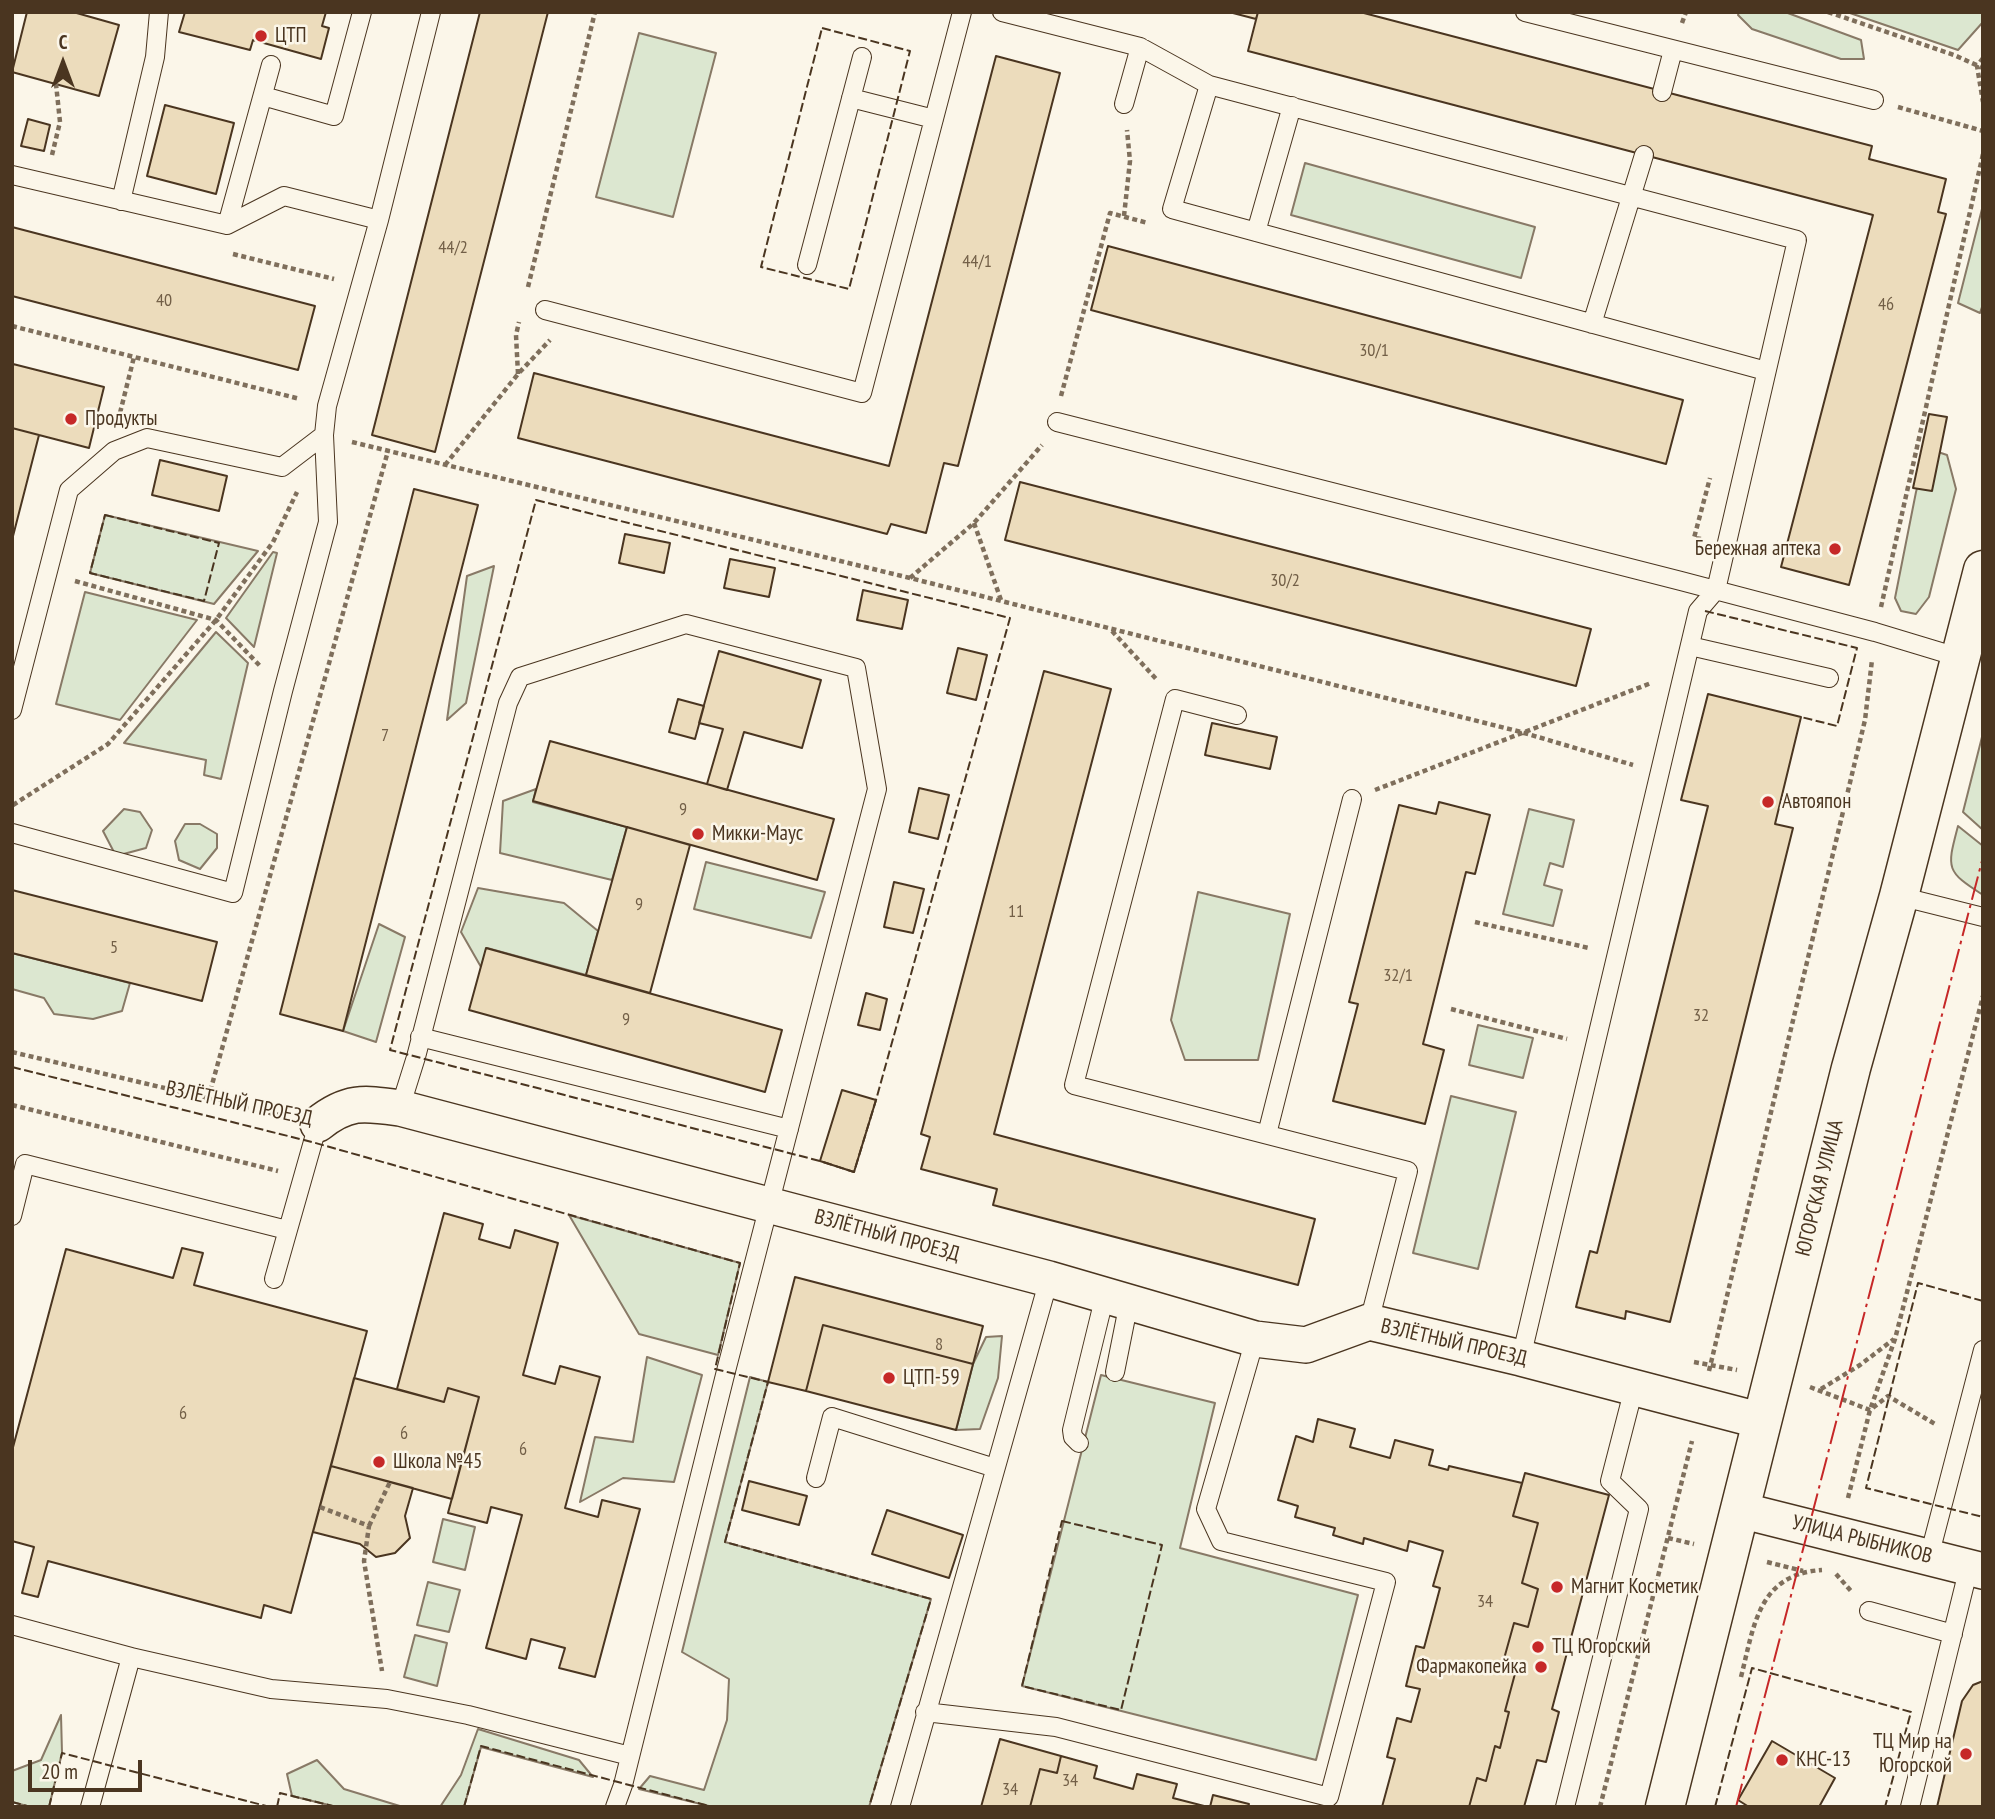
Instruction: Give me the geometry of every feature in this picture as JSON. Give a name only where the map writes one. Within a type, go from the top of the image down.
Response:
[{"type":"main road","name":"ЮГОРСКАЯ УЛИЦА","points":[[1665,1807],[1851,1068],[1899,897],[1983,570]]},
{"type":"street","name":"ВЗЛЁТНЫЙ ПРОЕЗД","points":[[315,1133],[335,1111],[350,1106],[372,1104],[400,1108],[1049,1279],[1255,1339],[1306,1345],[1368,1322],[1521,1358],[1762,1421]]},
{"type":"street","name":"УЛИЦА РЫБНИКОВ","points":[[1740,1510],[1976,1569]]},
{"type":"lane","points":[[121,201],[155,57],[159,12]]},
{"type":"lane","points":[[262,96],[334,116],[362,12]]},
{"type":"lane","points":[[12,833],[233,893],[328,522],[324,435],[327,406],[380,220],[431,12]]},
{"type":"lane","points":[[545,310],[862,393],[962,12]]},
{"type":"lane","points":[[1002,12],[1140,47],[1209,85],[1797,240],[1716,590],[1698,611],[1521,1358]]},
{"type":"lane","points":[[1525,12],[1874,100]]},
{"type":"lane","points":[[1124,104],[1140,47]]},
{"type":"lane","points":[[1662,92],[1673,50]]},
{"type":"lane","points":[[807,265],[862,57]]},
{"type":"lane","points":[[227,225],[271,65]]},
{"type":"lane","points":[[1209,85],[1172,209],[1766,371]]},
{"type":"lane","points":[[851,98],[934,120]]},
{"type":"lane","points":[[1256,232],[1293,106]]},
{"type":"lane","points":[[1592,324],[1644,155]]},
{"type":"lane","points":[[12,175],[227,225],[285,196],[380,220]]},
{"type":"lane","points":[[1057,422],[1716,590],[1961,657]]},
{"type":"lane","points":[[12,710],[69,490],[114,451],[147,438],[282,467],[324,435]]},
{"type":"lane","points":[[400,1108],[508,703],[520,677],[686,624],[856,668],[877,789],[615,1807]]},
{"type":"lane","points":[[1690,646],[1829,678]]},
{"type":"lane","points":[[1237,715],[1175,699],[1074,1085],[1408,1171],[1368,1322]]},
{"type":"lane","points":[[1266,1134],[1352,799]]},
{"type":"lane","points":[[1899,897],[1983,917]]},
{"type":"lane","points":[[420,1037],[789,1129]]},
{"type":"lane","points":[[274,1279],[315,1133]]},
{"type":"lane","points":[[12,1216],[25,1164],[287,1230]]},
{"type":"lane","points":[[900,1807],[1049,1279]]},
{"type":"lane","points":[[1115,1372],[1117,1299]]},
{"type":"lane","points":[[1079,1443],[1073,1437],[1072,1430],[1117,1299]]},
{"type":"lane","points":[[925,1712],[1056,1727],[1329,1797],[1386,1582],[1221,1541],[1206,1509],[1255,1339]]},
{"type":"lane","points":[[1929,1557],[1983,1350]]},
{"type":"lane","points":[[1564,1807],[1640,1509],[1610,1481],[1634,1388]]},
{"type":"lane","points":[[816,1478],[832,1418],[995,1468]]},
{"type":"lane","points":[[1910,1807],[1953,1634],[1976,1569]]},
{"type":"lane","points":[[1869,1611],[1953,1634]]},
{"type":"lane","points":[[12,1625],[131,1657],[271,1689],[387,1699],[468,1715],[630,1756]]},
{"type":"lane","points":[[90,1807],[131,1657]]},
{"type":"path","points":[[526,295],[595,12]]},
{"type":"path","points":[[1828,12],[1954,55],[1980,67]]},
{"type":"path","points":[[1983,58],[1980,67],[1983,102]]},
{"type":"path","points":[[45,183],[60,122],[56,84]]},
{"type":"path","points":[[1874,100],[1983,131]]},
{"type":"path","points":[[1124,104],[1130,161],[1124,216]]},
{"type":"path","points":[[1600,1807],[1701,1405],[1865,720],[1875,632],[1983,154]]},
{"type":"path","points":[[910,578],[974,523],[1038,451],[1057,422],[1063,379],[1110,213],[1151,224]]},
{"type":"path","points":[[445,465],[517,374],[572,317]]},
{"type":"path","points":[[517,374],[516,335],[519,321]]},
{"type":"path","points":[[12,326],[284,395]]},
{"type":"path","points":[[114,451],[134,357]]},
{"type":"path","points":[[12,806],[108,744],[216,620],[273,542],[324,435],[910,578],[1521,732],[1660,773]]},
{"type":"path","points":[[208,1099],[388,451]]},
{"type":"path","points":[[1711,474],[1694,538],[1727,545]]},
{"type":"path","points":[[974,523],[1001,601]]},
{"type":"path","points":[[47,573],[216,620],[283,691]]},
{"type":"path","points":[[1111,630],[1175,699]]},
{"type":"path","points":[[1352,799],[1685,670]]},
{"type":"path","points":[[1475,922],[1617,954]]},
{"type":"path","points":[[1739,1685],[1756,1618],[1778,1584],[1803,1572],[1833,1570],[1837,1534],[1847,1505],[1870,1410],[1895,1339],[1983,996]]},
{"type":"path","points":[[1451,1009],[1595,1046]]},
{"type":"path","name":"ВЗЛЁТНЫЙ ПРОЕЗД","points":[[12,1052],[208,1099],[315,1133]]},
{"type":"path","points":[[12,1105],[302,1177]]},
{"type":"path","points":[[1820,1390],[1860,1366],[1895,1339]]},
{"type":"path","points":[[1685,1360],[1772,1377],[1820,1390],[1870,1410]]},
{"type":"path","points":[[1870,1410],[1888,1396],[1960,1440]]},
{"type":"path","points":[[387,1699],[364,1561],[369,1527],[390,1482]]},
{"type":"path","points":[[320,1507],[369,1527]]},
{"type":"green space","points":[[1739,12],[1785,12],[1861,40],[1864,59],[1841,59],[1752,29],[1738,15]]},
{"type":"green space","points":[[1847,12],[1983,12],[1983,22],[1958,50]]},
{"type":"green space","points":[[639,33],[716,53],[673,217],[596,197]]},
{"type":"green space","points":[[1305,163],[1535,227],[1521,278],[1291,215]]},
{"type":"green space","points":[[1983,205],[1983,304],[1980,313],[1958,303]]},
{"type":"green space","points":[[1935,451],[1947,455],[1956,489],[1929,597],[1916,614],[1901,611],[1895,598],[1924,462]]},
{"type":"green space","points":[[105,515],[258,551],[214,604],[90,573]]},
{"type":"green space","points":[[273,552],[277,553],[254,647],[226,618]]},
{"type":"green space","points":[[494,566],[466,703],[447,720],[467,576]]},
{"type":"green space","points":[[85,592],[197,620],[120,720],[56,704]]},
{"type":"green space","points":[[216,632],[248,663],[221,779],[204,775],[206,760],[124,743]]},
{"type":"green space","points":[[1983,733],[1983,830],[1963,812]]},
{"type":"green space","points":[[536,789],[533,802],[627,827],[612,880],[500,853],[503,801]]},
{"type":"green space","points":[[124,809],[140,812],[152,830],[146,848],[116,856],[103,831]]},
{"type":"green space","points":[[1529,809],[1574,820],[1563,867],[1550,863],[1544,885],[1562,890],[1553,926],[1503,914]]},
{"type":"green space","points":[[185,824],[200,824],[217,834],[217,848],[200,869],[179,860],[175,841]]},
{"type":"green space","points":[[1958,826],[1983,846],[1983,895],[1955,874],[1952,867],[1952,851]]},
{"type":"green space","points":[[706,862],[825,892],[811,938],[694,909]]},
{"type":"green space","points":[[478,888],[564,903],[598,931],[586,975],[487,948],[481,967],[461,932]]},
{"type":"green space","points":[[1198,892],[1290,914],[1258,1060],[1185,1060],[1171,1020]]},
{"type":"green space","points":[[379,924],[405,937],[376,1042],[343,1031]]},
{"type":"green space","points":[[12,953],[130,983],[122,1011],[93,1019],[54,1014],[44,998],[12,989]]},
{"type":"green space","points":[[1478,1025],[1533,1038],[1523,1078],[1469,1065]]},
{"type":"green space","points":[[1451,1096],[1516,1112],[1478,1269],[1413,1253]]},
{"type":"green space","points":[[569,1215],[740,1263],[718,1355],[639,1334]]},
{"type":"green space","points":[[1002,1336],[998,1378],[980,1429],[956,1430],[973,1364],[986,1337]]},
{"type":"green space","points":[[647,1357],[702,1375],[674,1482],[623,1478],[580,1502],[595,1437],[633,1442]]},
{"type":"green space","points":[[1101,1375],[1215,1403],[1180,1548],[1358,1595],[1316,1760],[1022,1686]]},
{"type":"green space","points":[[750,1377],[768,1382],[725,1542],[931,1599],[869,1807],[713,1807],[639,1789],[650,1776],[704,1790],[727,1720],[729,1679],[682,1652]]},
{"type":"green space","points":[[443,1519],[475,1527],[465,1570],[433,1562]]},
{"type":"green space","points":[[428,1582],[460,1590],[449,1632],[417,1625]]},
{"type":"green space","points":[[415,1635],[447,1643],[437,1686],[404,1677]]},
{"type":"green space","points":[[61,1715],[62,1753],[49,1807],[31,1807],[12,1802],[12,1771],[41,1760]]},
{"type":"green space","points":[[478,1729],[579,1760],[593,1777],[481,1747],[464,1807],[440,1807],[461,1775]]},
{"type":"green space","points":[[317,1760],[344,1789],[403,1807],[337,1807],[292,1796],[287,1774]]},
{"type":"building","points":[[27,12],[73,12],[119,25],[99,96],[12,72]]},
{"type":"building","name":"ЦТП","points":[[185,12],[326,12],[322,26],[329,28],[321,59],[253,40],[250,50],[179,32]]},
{"type":"building","points":[[480,12],[548,12],[435,452],[372,435]]},
{"type":"building","points":[[1229,12],[1258,12],[1256,19]]},
{"type":"building","points":[[1258,12],[1360,12],[1872,146],[1869,159],[1946,179],[1938,212],[1946,214],[1849,585],[1781,567],[1873,215],[1248,51]]},
{"type":"building","points":[[996,56],[1060,73],[958,466],[944,463],[926,533],[891,524],[887,534],[518,438],[534,373],[889,466]]},
{"type":"building","points":[[165,105],[234,123],[216,194],[147,176]]},
{"type":"building","points":[[28,119],[50,125],[44,151],[21,146]]},
{"type":"building","points":[[12,227],[315,306],[298,370],[12,296]]},
{"type":"building","points":[[1108,246],[1683,400],[1666,464],[1091,310]]},
{"type":"building","points":[[13,364],[104,387],[89,448],[12,428]]},
{"type":"building","points":[[1929,414],[1947,417],[1932,491],[1913,488]]},
{"type":"building","points":[[12,428],[39,435],[12,540]]},
{"type":"building","points":[[160,460],[227,476],[219,511],[152,495]]},
{"type":"building","points":[[1020,482],[1591,629],[1576,686],[1005,540]]},
{"type":"building","points":[[414,489],[478,505],[343,1031],[280,1014]]},
{"type":"building","points":[[625,534],[670,543],[664,573],[619,563]]},
{"type":"building","points":[[730,559],[775,568],[769,597],[724,588]]},
{"type":"building","points":[[863,590],[908,600],[902,629],[857,620]]},
{"type":"building","points":[[958,648],[987,655],[976,700],[947,693]]},
{"type":"building","points":[[719,651],[821,680],[802,748],[744,732],[727,790],[707,784],[723,729],[699,723]]},
{"type":"building","points":[[1044,671],[1111,689],[994,1134],[1315,1219],[1298,1285],[993,1205],[997,1189],[921,1169],[930,1137],[921,1134]]},
{"type":"building","points":[[1708,694],[1801,717],[1775,824],[1793,828],[1670,1322],[1626,1311],[1625,1319],[1576,1307],[1590,1251],[1597,1253],[1708,806],[1681,800]]},
{"type":"building","points":[[678,699],[704,706],[695,739],[669,732]]},
{"type":"building","points":[[1212,723],[1277,737],[1270,769],[1205,755]]},
{"type":"building","points":[[550,741],[834,819],[817,880],[533,801]]},
{"type":"building","points":[[919,788],[949,795],[938,839],[909,832]]},
{"type":"building","points":[[1439,802],[1490,815],[1475,874],[1466,872],[1423,1044],[1444,1050],[1425,1124],[1333,1101],[1358,1004],[1349,1002],[1399,805],[1436,814]]},
{"type":"building","points":[[627,827],[690,845],[650,993],[586,975]]},
{"type":"building","points":[[894,882],[924,889],[913,933],[884,927]]},
{"type":"building","points":[[12,890],[217,942],[202,1001],[12,953]]},
{"type":"building","points":[[486,948],[782,1030],[765,1092],[469,1010]]},
{"type":"building","points":[[866,993],[887,999],[880,1030],[858,1025]]},
{"type":"building","points":[[842,1090],[876,1100],[854,1172],[820,1161]]},
{"type":"building","points":[[444,1213],[483,1224],[479,1239],[510,1248],[515,1230],[558,1243],[523,1375],[555,1384],[560,1366],[600,1377],[565,1508],[598,1517],[602,1500],[640,1509],[595,1677],[559,1668],[565,1648],[531,1639],[526,1659],[486,1648],[522,1515],[491,1507],[487,1523],[448,1513],[479,1397],[448,1388],[444,1402],[397,1389]]},
{"type":"building","points":[[182,1248],[203,1253],[194,1285],[367,1331],[291,1613],[264,1605],[261,1618],[48,1561],[38,1597],[22,1593],[34,1547],[12,1541],[12,1451],[66,1249],[173,1278]]},
{"type":"building","points":[[795,1277],[983,1326],[973,1364],[823,1325],[806,1391],[768,1382]]},
{"type":"building","name":"ЦТП-59","points":[[823,1325],[973,1364],[956,1430],[806,1391]]},
{"type":"building","points":[[354,1378],[444,1402],[448,1388],[479,1397],[452,1499],[331,1466]]},
{"type":"building","points":[[1318,1419],[1355,1429],[1350,1447],[1390,1458],[1395,1440],[1433,1450],[1429,1465],[1448,1470],[1449,1466],[1522,1483],[1513,1516],[1538,1523],[1522,1583],[1538,1589],[1528,1627],[1514,1623],[1502,1666],[1516,1670],[1505,1711],[1509,1712],[1500,1748],[1495,1746],[1486,1781],[1477,1778],[1469,1807],[1382,1807],[1395,1759],[1387,1757],[1397,1718],[1411,1722],[1420,1689],[1406,1686],[1416,1646],[1424,1648],[1440,1588],[1433,1586],[1443,1551],[1409,1541],[1407,1551],[1364,1538],[1363,1544],[1333,1535],[1335,1528],[1295,1517],[1298,1506],[1278,1500],[1296,1436],[1313,1442]]},
{"type":"building","points":[[331,1466],[413,1488],[405,1516],[410,1538],[395,1553],[376,1557],[360,1544],[313,1532]]},
{"type":"building","name":"ТЦ Югорский","points":[[1525,1473],[1609,1495],[1552,1709],[1559,1712],[1546,1762],[1537,1760],[1524,1807],[1469,1807],[1477,1778],[1486,1781],[1495,1746],[1500,1748],[1509,1712],[1505,1711],[1516,1670],[1502,1666],[1514,1623],[1528,1627],[1538,1589],[1522,1583],[1538,1523],[1513,1516]]},
{"type":"building","points":[[749,1481],[807,1496],[799,1525],[742,1510]]},
{"type":"building","points":[[887,1510],[963,1535],[949,1578],[872,1554]]},
{"type":"building","name":"ТЦ Мир на Югорской","points":[[1983,1681],[1983,1807],[1937,1807],[1962,1701],[1973,1685]]},
{"type":"building","points":[[1000,1739],[1061,1756],[1057,1773],[1040,1769],[1030,1807],[981,1807]]},
{"type":"building","name":"КНС-13","points":[[1772,1741],[1835,1778],[1819,1807],[1749,1807],[1738,1800]]},
{"type":"building","points":[[1061,1756],[1097,1766],[1094,1778],[1133,1789],[1137,1774],[1177,1784],[1173,1798],[1208,1807],[1030,1807],[1040,1769],[1057,1773]]},
{"type":"building","points":[[1213,1795],[1249,1804],[1248,1807],[1210,1807]]},
{"type":"fence","points":[[822,28],[910,51],[849,289],[761,267],[822,28]]},
{"type":"fence","points":[[536,500],[1010,618],[854,1172],[390,1050],[536,500]]},
{"type":"fence","points":[[105,515],[219,543],[204,601],[90,573],[105,515]]},
{"type":"fence","points":[[1705,611],[1857,648],[1837,726],[1801,717]]},
{"type":"fence","points":[[12,1067],[312,1142],[740,1263],[715,1369],[768,1382],[725,1542],[931,1599],[869,1807]]},
{"type":"fence","points":[[1983,1301],[1918,1283],[1866,1488],[1983,1517]]},
{"type":"fence","points":[[1062,1521],[1162,1545],[1121,1710],[1022,1686],[1062,1521]]},
{"type":"fence","points":[[1715,1807],[1752,1668],[1911,1712],[1885,1807]]},
{"type":"fence","points":[[464,1807],[481,1746],[713,1807]]},
{"type":"fence","points":[[49,1807],[62,1753],[270,1807]]},
{"type":"fence","points":[[277,1807],[280,1793],[337,1807]]},
{"type":"fence","points":[[12,1802],[31,1807]]},
{"type":"power","points":[[1736,1807],[1983,857]]},
{"type":"place","name":"ЦТП","points":[[261,36]]},
{"type":"place","name":"Продукты","points":[[71,419]]},
{"type":"place","name":"Бережная аптека","points":[[1835,549]]},
{"type":"place","name":"Автояпон","points":[[1768,802]]},
{"type":"place","name":"Микки-Маус","points":[[698,834]]},
{"type":"place","name":"ЦТП-59","points":[[889,1378]]},
{"type":"place","name":"Школа №45","points":[[379,1462]]},
{"type":"place","name":"Магнит Косметик","points":[[1557,1587]]},
{"type":"place","name":"ТЦ Югорский","points":[[1538,1647]]},
{"type":"place","name":"Фармакопейка","points":[[1541,1667]]},
{"type":"place","name":"ТЦ Мир на Югорской","points":[[1966,1754]]},
{"type":"place","name":"КНС-13","points":[[1782,1760]]}]
